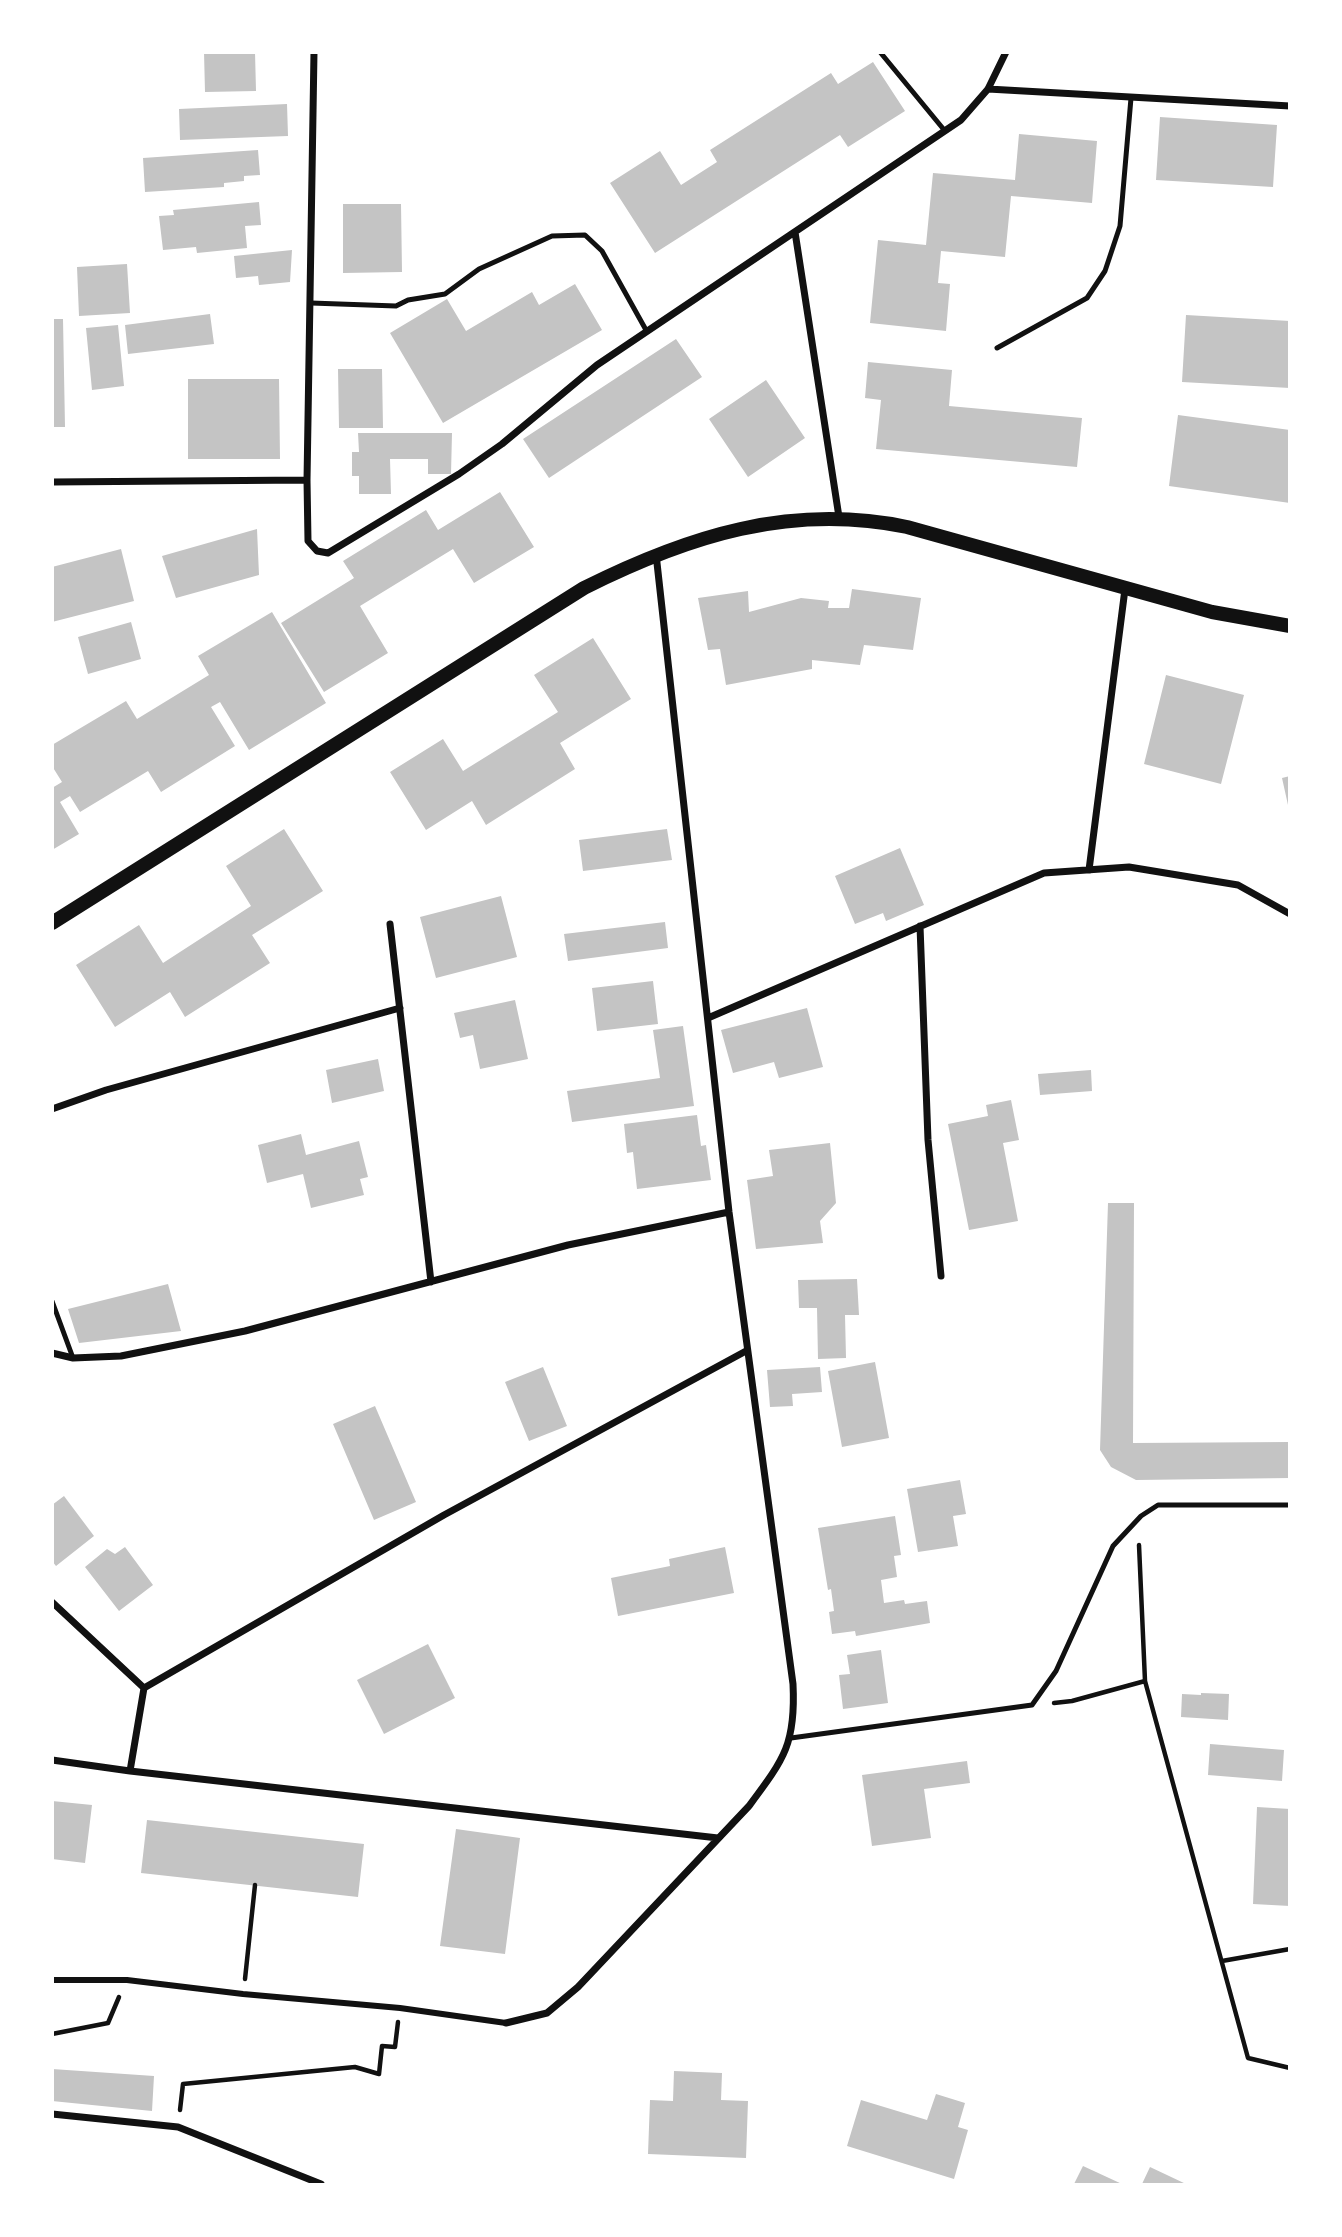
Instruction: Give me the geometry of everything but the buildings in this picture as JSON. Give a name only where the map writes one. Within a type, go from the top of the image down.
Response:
[{"type":"main road","points":[[52,923],[566,598],[656,554],[750,528],[801,518],[874,520],[1212,612],[1290,626]]},
{"type":"street","points":[[314,52],[307,480],[309,541],[317,551],[328,553],[502,444],[597,365],[646,330],[945,131],[968,113],[988,89],[1006,52]]},
{"type":"street","points":[[988,89],[1290,106]]},
{"type":"street","points":[[796,232],[838,517]]},
{"type":"street","points":[[52,482],[307,480]]},
{"type":"street","points":[[52,1980],[127,1980],[400,2008],[506,2023],[547,2013],[578,1987],[749,1806],[773,1773],[791,1738],[793,1684],[729,1212],[656,554]]},
{"type":"street","points":[[1089,870],[1125,589]]},
{"type":"street","points":[[708,1018],[1044,873],[1129,867],[1238,885],[1290,914]]},
{"type":"street","points":[[390,924],[431,1282]]},
{"type":"street","points":[[920,926],[928,1140],[941,1276]]},
{"type":"street","points":[[52,1109],[106,1090],[400,1008]]},
{"type":"street","points":[[52,1353],[73,1358],[121,1356],[245,1331],[568,1245],[729,1212]]},
{"type":"street","points":[[144,1688],[444,1515],[746,1351]]},
{"type":"street","points":[[52,1602],[144,1688]]},
{"type":"street","points":[[130,1771],[144,1688]]},
{"type":"street","points":[[52,1760],[718,1838]]},
{"type":"street","points":[[52,2114],[178,2127],[321,2185]]},
{"type":"lane","points":[[880,52],[945,131]]},
{"type":"lane","points":[[997,348],[1087,298],[1105,271],[1120,226],[1131,98]]},
{"type":"lane","points":[[311,303],[396,306],[408,300],[444,294],[479,270],[552,236],[585,235],[602,251],[646,330]]},
{"type":"lane","points":[[52,1301],[73,1358]]},
{"type":"lane","points":[[791,1738],[1032,1705],[1056,1671],[1113,1546],[1141,1516],[1158,1505],[1290,1505]]},
{"type":"path","points":[[1141,1516],[1138,1536],[1145,1681],[1248,2058],[1290,2068]]},
{"type":"path","points":[[1032,1705],[1072,1701],[1145,1681]]},
{"type":"path","points":[[243,1994],[255,1885]]},
{"type":"path","points":[[1222,1961],[1290,1949]]},
{"type":"path","points":[[52,2034],[108,2023],[127,1980]]},
{"type":"path","points":[[178,2127],[183,2084],[355,2067],[379,2074],[382,2046],[395,2047],[400,2008]]}]
